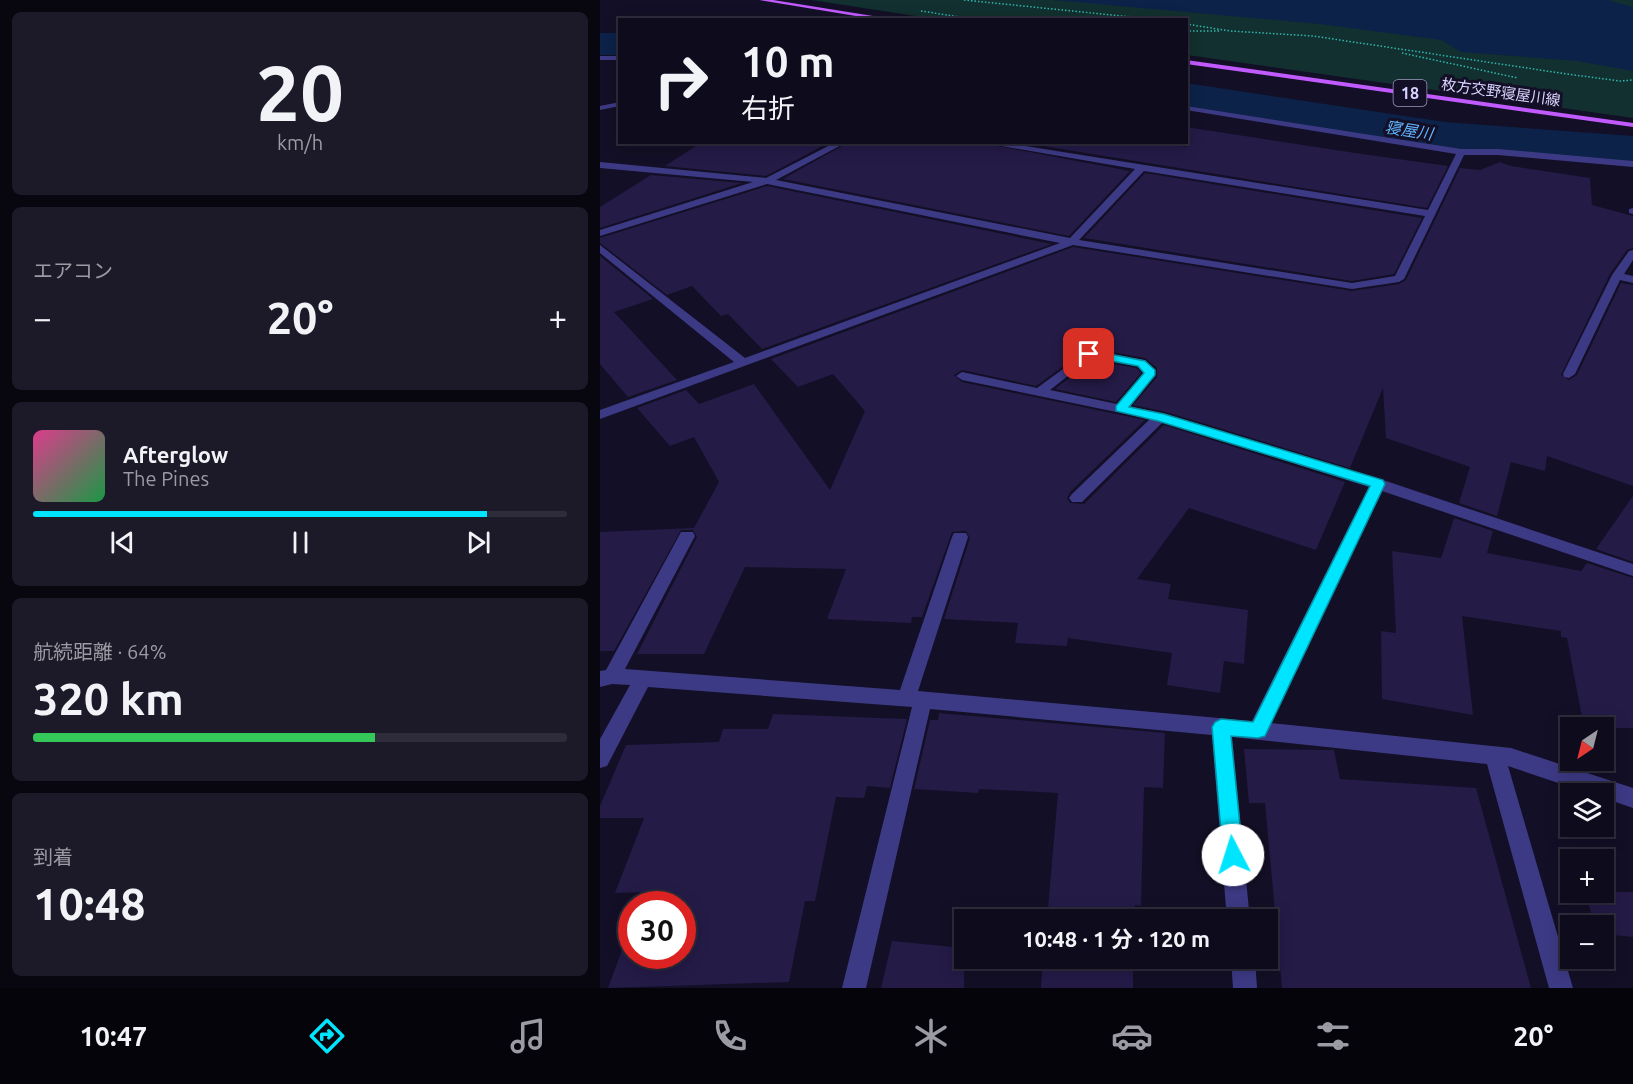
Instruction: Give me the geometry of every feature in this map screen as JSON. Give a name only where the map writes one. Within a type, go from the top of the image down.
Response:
[{"type":"main road","points":[[762,0],[882,18]]},
{"type":"main road","name":"枚方交野寝屋川線","points":[[1188,62],[1633,125]]},
{"type":"street","points":[[600,58],[618,58]]},
{"type":"street","points":[[600,108],[618,104]]},
{"type":"street","points":[[1188,108],[1461,152],[1498,152],[1633,164]]},
{"type":"street","points":[[600,233],[767,181],[839,144]]},
{"type":"street","points":[[995,144],[1431,214]]},
{"type":"street","points":[[600,165],[767,181],[1071,242],[1352,286],[1400,279],[1461,152]]},
{"type":"street","points":[[600,415],[741,361],[1071,242],[1142,167]]},
{"type":"street","points":[[600,248],[741,361]]},
{"type":"street","points":[[1569,374],[1617,275],[1633,253]]},
{"type":"street","points":[[1617,275],[1633,280]]},
{"type":"street","points":[[1040,392],[1089,354],[1141,363],[1151,373],[1120,409]]},
{"type":"street","points":[[962,376],[1160,417],[1378,484],[1633,570]]},
{"type":"street","points":[[1077,498],[1160,417]]},
{"type":"street","points":[[1258,730],[1378,484]]},
{"type":"street","points":[[687,536],[606,678],[914,700],[1258,730],[1495,755],[1511,757],[1633,798]]},
{"type":"street","points":[[854,988],[914,700],[960,537]]},
{"type":"street","points":[[600,759],[642,680]]},
{"type":"street","points":[[1221,727],[1238,909]]},
{"type":"street","points":[[1495,755],[1561,988]]},
{"type":"street","points":[[1244,969],[1245,988]]},
{"type":"path","points":[[964,0],[1034,9],[1125,13],[1151,18]]},
{"type":"path","points":[[1188,24],[1230,31]]},
{"type":"path","points":[[1188,31],[1313,36],[1620,81],[1633,80]]},
{"type":"path","points":[[1391,49],[1422,59],[1520,79]]},
{"type":"green space","points":[[811,0],[1633,0],[1633,118],[1188,55],[1188,18],[929,18]]},
{"type":"water","points":[[1053,0],[1608,0],[1633,7],[1633,71],[1577,61],[1461,52],[1441,40],[1320,24]]},
{"type":"building","points":[[1188,127],[1448,166],[1427,208],[1030,144],[1170,144],[1186,147]]},
{"type":"building","points":[[699,144],[826,144],[766,176],[665,166]]},
{"type":"building","points":[[845,144],[987,144],[1130,171],[1069,236],[783,179]]},
{"type":"building","points":[[1500,162],[1511,166],[1590,178],[1592,205],[1633,216],[1633,248],[1627,250],[1610,274],[1561,375],[1569,380],[1577,375],[1621,283],[1633,285],[1633,486],[1547,456],[1545,471],[1511,462],[1497,516],[1459,503],[1470,467],[1386,438],[1383,388],[1350,468],[1166,412],[1133,405],[1157,377],[1157,368],[1145,358],[1089,348],[1036,386],[962,370],[954,375],[962,382],[1145,420],[1070,492],[1067,498],[1070,503],[1084,504],[1164,425],[1345,482],[1316,550],[1189,508],[1137,579],[1171,584],[1168,599],[1248,610],[1244,664],[1224,661],[1220,693],[1167,685],[1172,653],[1068,638],[1067,646],[1015,643],[1018,623],[944,619],[970,538],[966,531],[952,532],[922,617],[912,617],[911,623],[827,619],[846,569],[745,567],[704,654],[637,654],[697,537],[693,530],[681,530],[614,651],[600,651],[600,532],[694,528],[719,482],[694,437],[670,446],[637,408],[686,390],[699,404],[754,384],[830,490],[865,411],[833,374],[798,387],[771,359],[1073,247],[1352,291],[1399,284],[1406,280],[1460,168],[1480,170]]},
{"type":"building","points":[[1145,173],[1422,218],[1394,274],[1352,281],[1084,238]]},
{"type":"building","points":[[651,175],[742,183],[600,228],[600,207]]},
{"type":"building","points":[[767,186],[1052,244],[762,349],[728,314],[721,316],[692,286],[667,295],[600,243],[600,238]]},
{"type":"building","points":[[600,256],[653,299],[614,312],[677,380],[628,397],[600,364]]},
{"type":"building","points":[[1092,360],[1136,368],[1141,373],[1116,402],[1055,389]]},
{"type":"building","points":[[1633,496],[1633,562],[1596,549]]},
{"type":"building","points":[[1454,518],[1493,531],[1487,553],[1581,571],[1587,563],[1633,578],[1633,728],[1614,728],[1614,717],[1582,717],[1567,638],[1561,637],[1561,631],[1462,616],[1473,715],[1382,699],[1381,631],[1396,633],[1392,551],[1441,558]]},
{"type":"building","points":[[939,713],[1165,733],[1163,788],[1144,787],[1141,906],[1135,905],[1135,909],[1048,909],[1058,793],[979,789],[978,793],[914,789],[930,720],[938,720]]},
{"type":"building","points":[[773,714],[907,719],[890,788],[867,786],[864,798],[836,797],[815,901],[805,901],[789,982],[608,988],[618,961],[618,969],[696,969],[696,891],[618,891],[615,893],[644,818],[600,818],[600,806],[626,745],[719,742],[723,729],[768,729]]},
{"type":"building","points":[[1244,749],[1334,750],[1340,779],[1476,788],[1531,988],[1282,988],[1278,909],[1275,909],[1265,803],[1249,803]]},
{"type":"building","points":[[1614,892],[1633,892],[1633,937],[1614,935],[1614,915],[1592,915],[1588,903],[1614,903]]},
{"type":"building","points":[[892,941],[954,947],[954,969],[964,969],[964,988],[881,988]]},
{"type":"building","points":[[1042,969],[1133,969],[1133,988],[1041,988]]},
{"type":"waterway","name":"寝屋川","points":[[600,44],[618,44]]},
{"type":"waterway","name":"寝屋川","points":[[1188,96],[1445,136],[1633,151]]},
{"type":"route","points":[[1089,354],[1141,363],[1151,373],[1120,409],[1160,417],[1378,484],[1258,730],[1221,727],[1233,855]]}]
